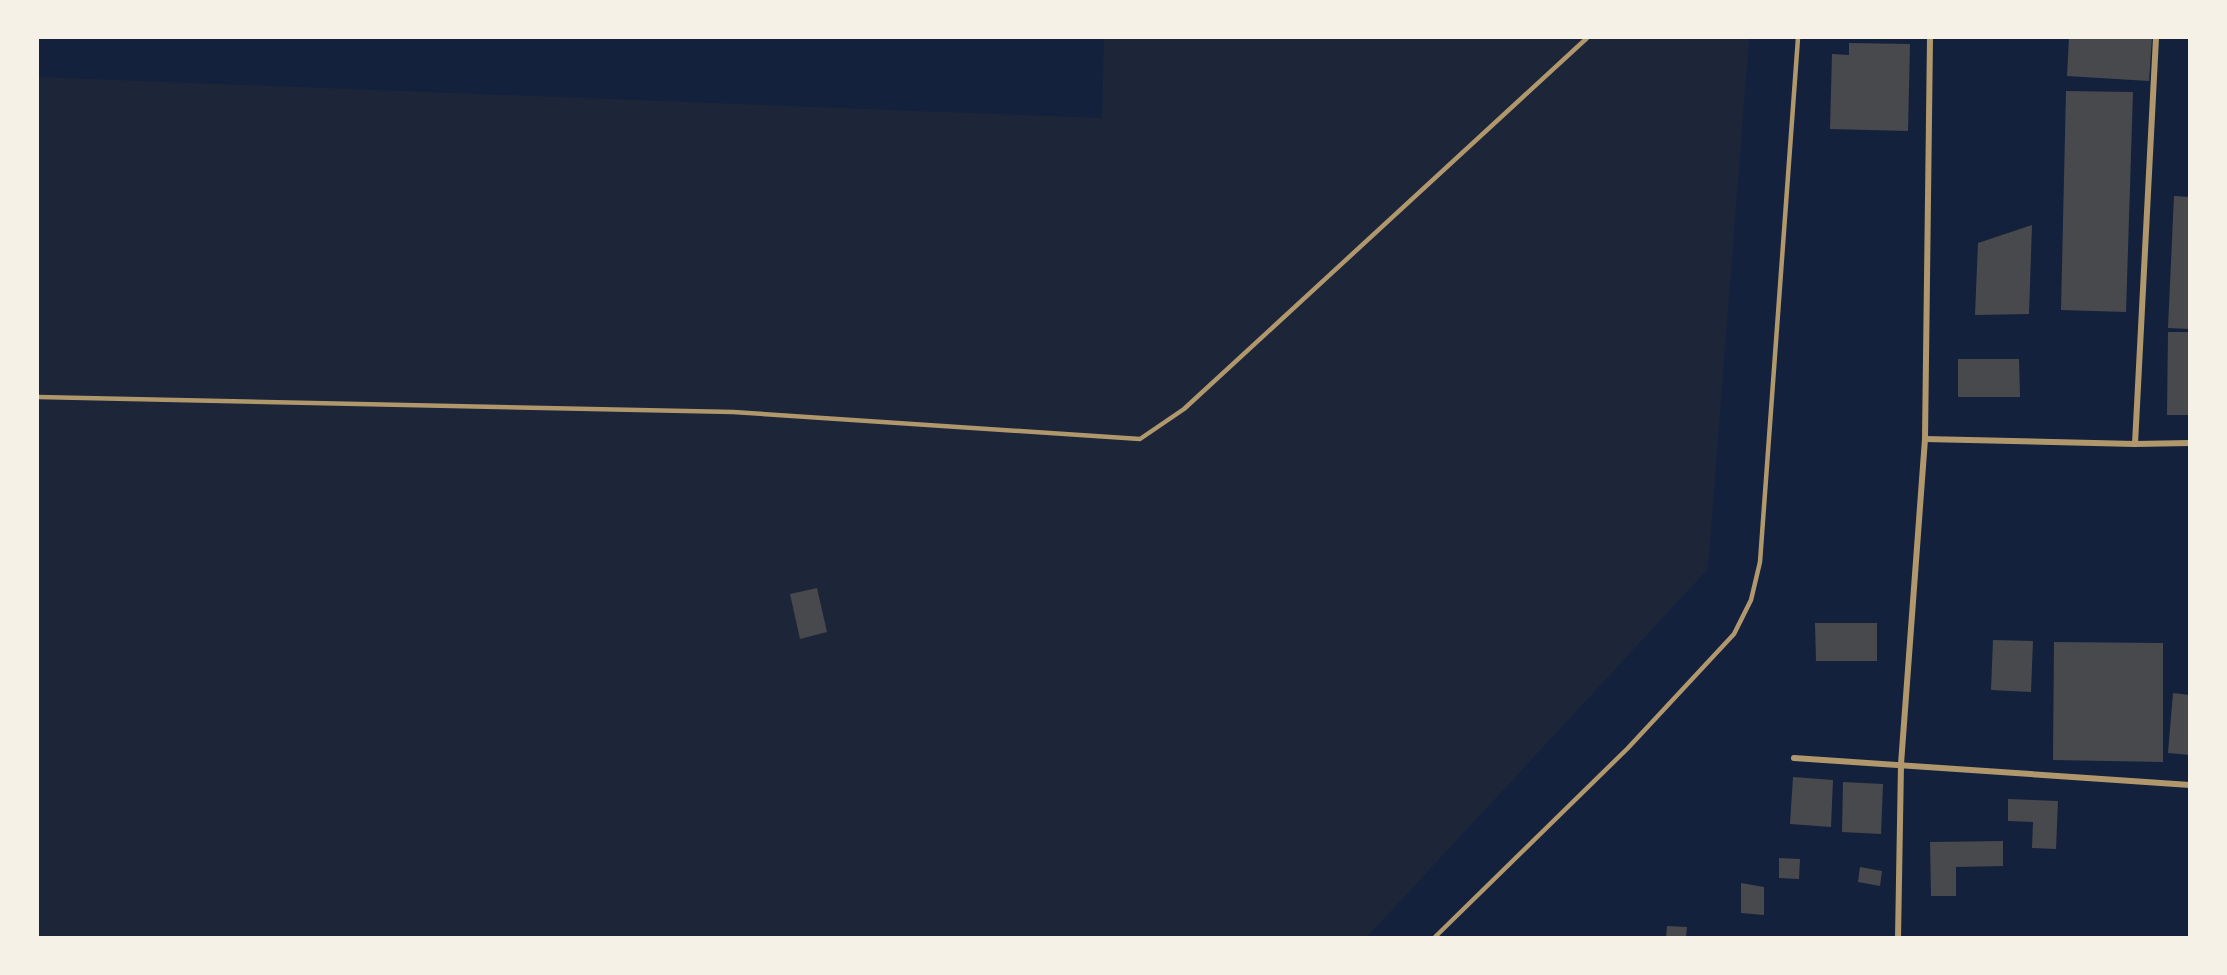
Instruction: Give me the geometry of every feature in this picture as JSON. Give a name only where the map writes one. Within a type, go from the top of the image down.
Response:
[{"type":"street","points":[[1898,938],[1902,764],[1925,439],[1930,38]]},
{"type":"street","points":[[2135,444],[2156,38]]},
{"type":"street","points":[[1925,439],[2135,444],[2190,443]]},
{"type":"street","points":[[1794,758],[2190,784]]},
{"type":"lane","points":[[38,397],[733,412],[1140,439],[1184,410],[1587,38]]},
{"type":"lane","points":[[1434,938],[1628,748],[1734,633],[1751,600],[1760,562],[1798,38]]},
{"type":"shaded area","points":[[1104,38],[1749,38],[1708,569],[1367,937],[38,938],[38,77],[1102,118]]},
{"type":"building","points":[[2069,38],[2152,38],[2149,81],[2067,76]]},
{"type":"building","points":[[1849,43],[1910,44],[1908,131],[1830,129],[1832,54],[1849,55]]},
{"type":"building","points":[[2066,91],[2133,92],[2126,312],[2061,310]]},
{"type":"building","points":[[2174,196],[2190,197],[2190,329],[2168,328]]},
{"type":"building","points":[[2032,225],[2029,314],[1975,315],[1978,243]]},
{"type":"building","points":[[2168,332],[2190,332],[2190,415],[2167,415]]},
{"type":"building","points":[[1958,359],[2019,359],[2020,397],[1958,397]]},
{"type":"building","points":[[817,588],[827,632],[800,639],[790,594]]},
{"type":"building","points":[[1815,623],[1877,623],[1877,661],[1816,661]]},
{"type":"building","points":[[1993,640],[2033,641],[2031,692],[1991,690]]},
{"type":"building","points":[[2054,642],[2163,643],[2163,762],[2053,760]]},
{"type":"building","points":[[2173,693],[2190,695],[2190,755],[2168,753]]},
{"type":"building","points":[[1793,777],[1833,780],[1831,827],[1790,824]]},
{"type":"building","points":[[1843,782],[1883,784],[1881,834],[1842,832]]},
{"type":"building","points":[[2008,799],[2058,801],[2056,849],[2032,848],[2033,822],[2008,821]]},
{"type":"building","points":[[2003,841],[2003,866],[1956,867],[1956,896],[1931,896],[1930,842]]},
{"type":"building","points":[[1779,858],[1800,859],[1799,879],[1779,878]]},
{"type":"building","points":[[1860,867],[1882,871],[1880,886],[1858,882]]},
{"type":"building","points":[[1741,883],[1764,887],[1764,915],[1741,913]]},
{"type":"building","points":[[1667,926],[1687,927],[1686,938],[1666,938]]}]
